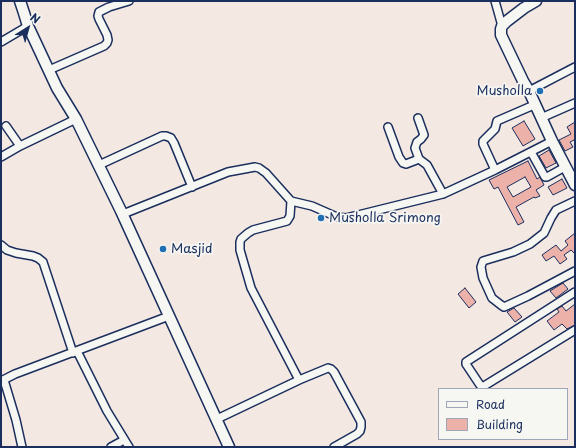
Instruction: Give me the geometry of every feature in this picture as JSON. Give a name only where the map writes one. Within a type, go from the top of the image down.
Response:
[{"type":"street","points":[[20,1],[28,26],[63,98],[76,119],[123,214],[229,447]]},
{"type":"street","points":[[49,70],[104,46],[108,40],[98,16],[99,12],[109,7],[129,1]]},
{"type":"street","points":[[495,1],[502,26],[501,35],[534,105],[575,185]]},
{"type":"street","points":[[502,26],[524,8],[536,1]]},
{"type":"street","points":[[1,42],[28,26]]},
{"type":"street","points":[[529,92],[575,67]]},
{"type":"street","points":[[541,118],[575,103]]},
{"type":"street","points":[[495,170],[483,141],[496,130],[497,120],[534,105]]},
{"type":"street","points":[[418,118],[424,135],[417,142],[415,148],[419,159],[427,165],[442,194]]},
{"type":"street","points":[[1,157],[20,146],[76,119]]},
{"type":"street","points":[[6,126],[20,146]]},
{"type":"street","points":[[388,127],[399,157],[403,162],[406,164],[419,159]]},
{"type":"street","points":[[99,165],[162,136],[166,136],[171,138],[174,143],[192,187]]},
{"type":"street","points":[[123,214],[228,172],[255,167],[266,172],[291,201],[312,206],[337,217],[346,218],[442,194],[495,170],[552,141]]},
{"type":"street","points":[[531,152],[544,177],[547,178],[565,167]]},
{"type":"street","points":[[291,201],[290,216],[287,221],[253,230],[248,233],[241,239],[240,250],[251,288],[300,380]]},
{"type":"street","points":[[575,201],[556,210],[544,233],[530,244],[513,252],[484,261],[481,269],[483,278],[492,298],[504,307],[575,271]]},
{"type":"street","points":[[1,244],[7,250],[33,256],[43,262],[75,352],[107,411],[129,447]]},
{"type":"street","points":[[575,292],[465,363],[480,385],[484,386],[575,330]]},
{"type":"street","points":[[22,447],[16,420],[2,380],[169,316]]},
{"type":"street","points":[[217,419],[328,368],[334,372],[361,422],[361,427],[358,434],[334,447]]},
{"type":"street","points":[[111,447],[124,440]]},
{"type":"building","points":[[524,121],[535,139],[523,146],[512,128]]},
{"type":"building","points":[[575,122],[575,142],[574,140],[570,142],[573,147],[565,151],[559,140],[571,134],[567,127]]},
{"type":"building","points":[[549,150],[556,163],[546,168],[539,156]]},
{"type":"building","points":[[528,161],[537,179],[540,177],[544,185],[536,190],[540,196],[534,197],[516,207],[524,222],[518,225],[498,187],[494,189],[489,180]],"holes":[[[525,177],[531,187],[513,197],[507,187]]]},
{"type":"building","points":[[562,179],[567,188],[553,195],[548,187]]},
{"type":"building","points":[[575,233],[575,254],[571,250],[564,255],[567,259],[560,264],[554,256],[546,261],[542,255],[556,245],[561,251],[568,245],[565,241]]},
{"type":"building","points":[[563,283],[568,289],[556,298],[550,291]]},
{"type":"building","points":[[465,288],[476,302],[469,308],[458,294]]},
{"type":"building","points":[[575,304],[575,325],[567,329],[562,324],[554,330],[547,321],[559,312],[557,309],[562,306],[566,311]]},
{"type":"building","points":[[514,308],[522,317],[515,322],[507,312]]},
{"type":"place","name":"Musholla","points":[[540,91]]},
{"type":"place","name":"Musholla Srimong","points":[[321,218]]},
{"type":"place","name":"Masjid","points":[[163,249]]}]
